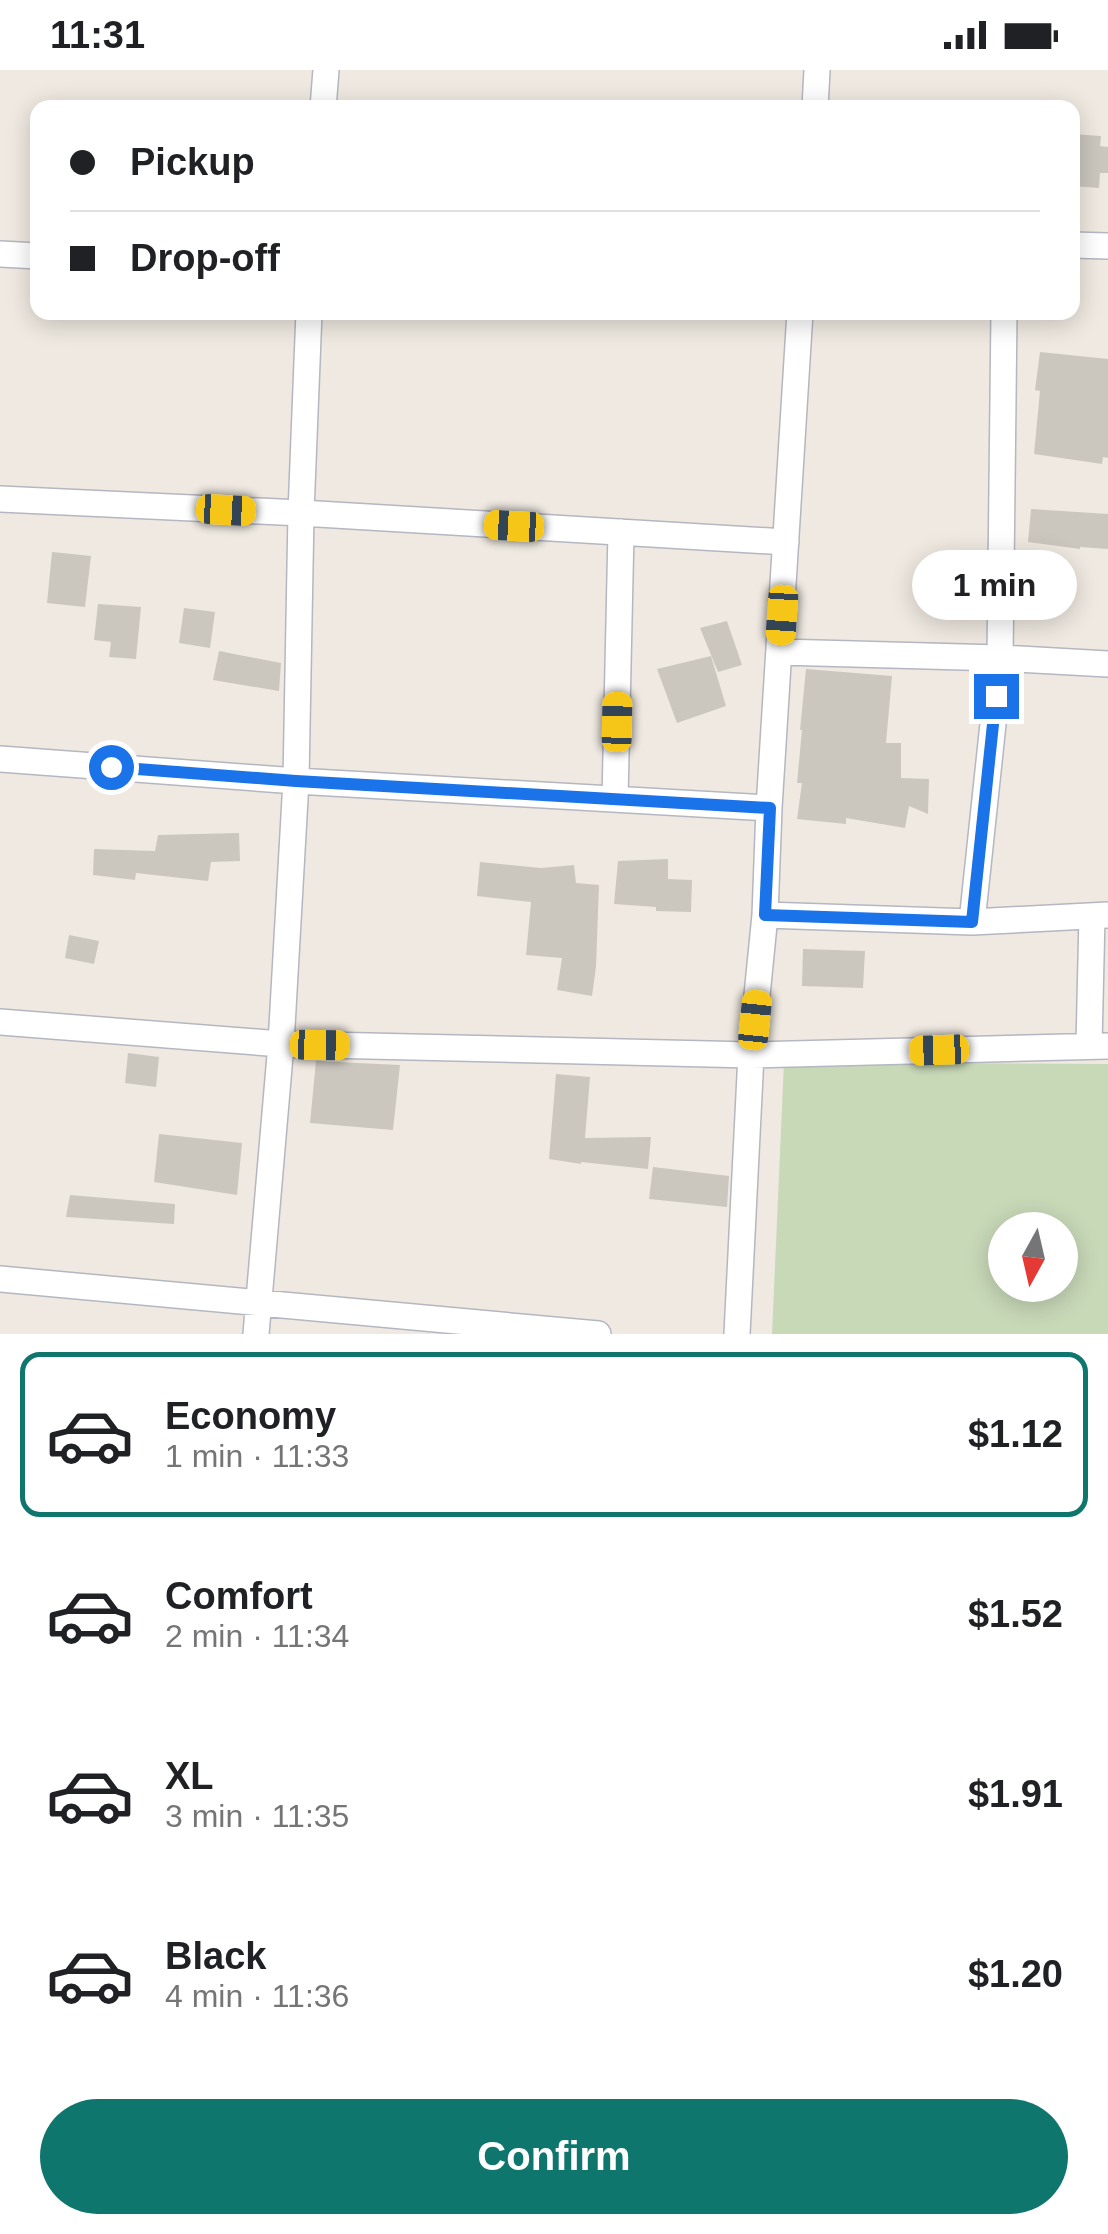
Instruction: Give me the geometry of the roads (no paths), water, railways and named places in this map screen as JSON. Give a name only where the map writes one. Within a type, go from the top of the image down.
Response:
[{"type":"street","points":[[324,100],[326,70]]},
{"type":"street","points":[[815,100],[816,70]]},
{"type":"street","points":[[1080,244],[1108,246]]},
{"type":"street","points":[[0,254],[30,256]]},
{"type":"street","points":[[256,1334],[280,1044],[296,781],[310,320]]},
{"type":"street","points":[[738,1334],[751,1055],[765,915],[800,320]]},
{"type":"street","points":[[972,922],[1000,658],[1004,320]]},
{"type":"street","points":[[0,499],[786,542]]},
{"type":"street","points":[[615,799],[620,532]]},
{"type":"street","points":[[780,652],[1108,664]]},
{"type":"street","points":[[0,759],[296,781],[770,808]]},
{"type":"street","points":[[0,1022],[280,1044],[751,1055],[1098,1046],[1100,916],[972,922],[765,915]]},
{"type":"street","points":[[0,1279],[598,1334]]}]
